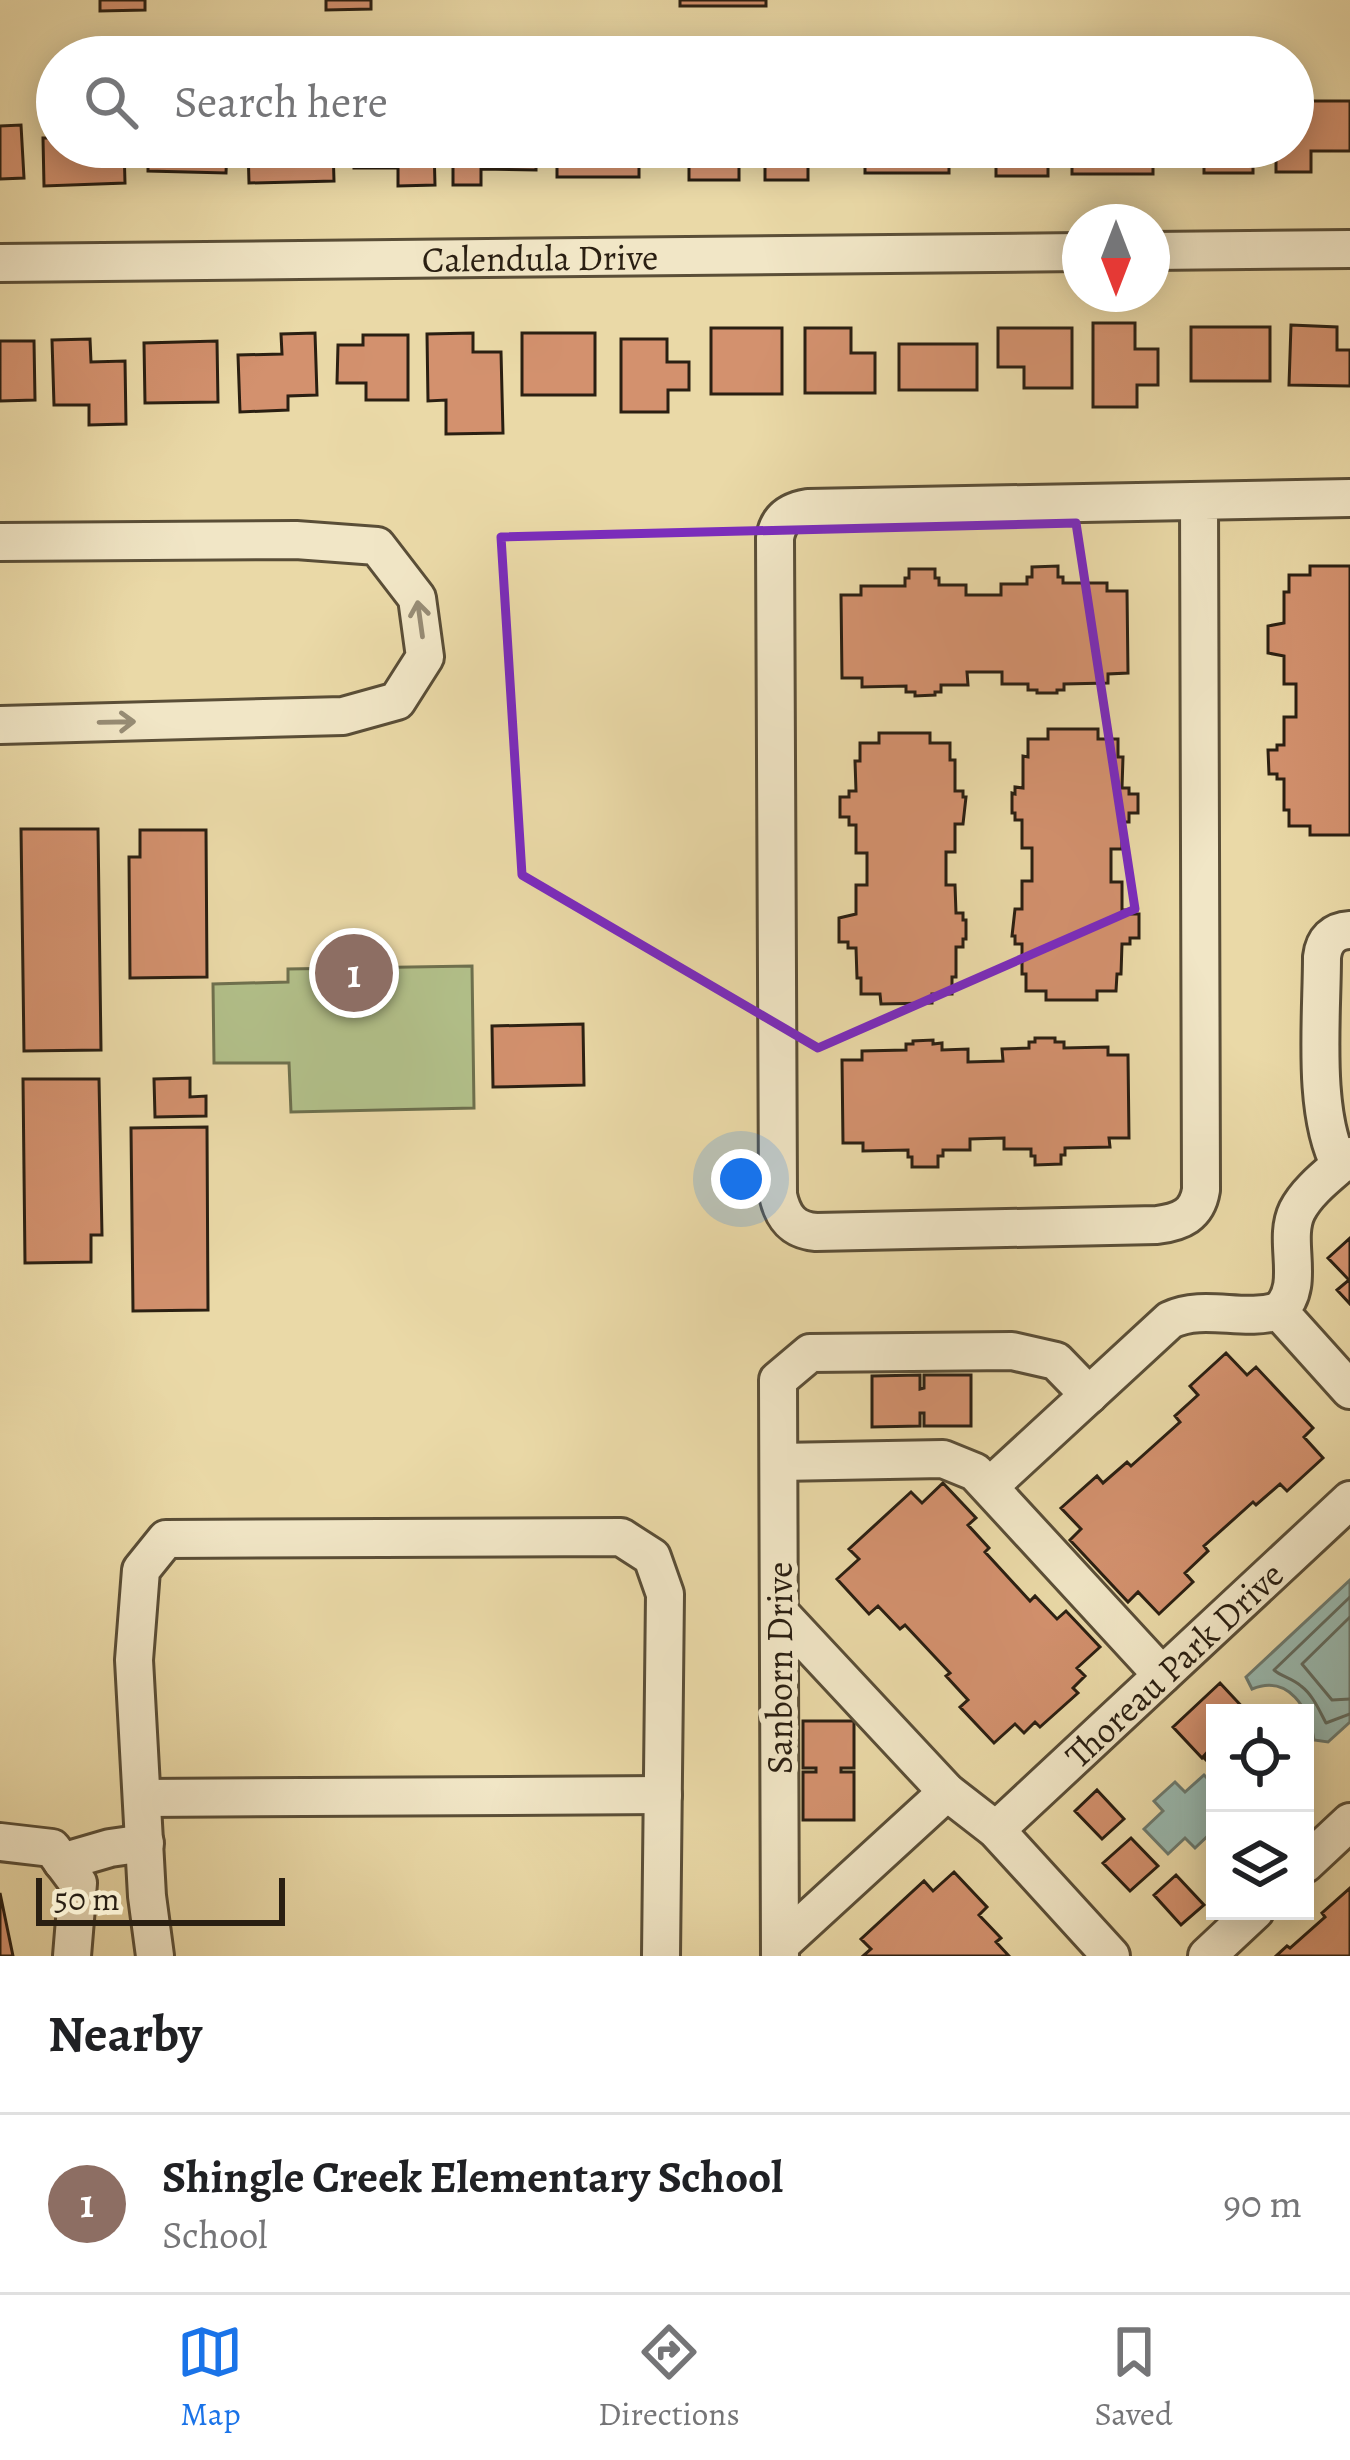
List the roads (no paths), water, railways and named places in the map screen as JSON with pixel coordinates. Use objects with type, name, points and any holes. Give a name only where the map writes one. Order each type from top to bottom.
[{"type":"street","points":[[1170,251],[1350,249]]},
{"type":"street","name":"Calendula Drive","points":[[0,263],[1062,252]]},
{"type":"street","points":[[1199,501],[1199,1201],[1184,1219],[1157,1226],[816,1232],[794,1226],[785,1217],[778,1195],[775,538],[780,520],[808,508],[1350,498]]},
{"type":"street","points":[[0,542],[296,539],[377,546],[417,598],[424,657],[397,701],[343,716],[0,725]]},
{"type":"street","points":[[990,1486],[1162,1326],[1180,1315],[1279,1311],[1292,1293],[1295,1216],[1306,1197],[1345,1160],[1328,1138],[1322,1107],[1322,956],[1331,936],[1350,930]]},
{"type":"street","points":[[1279,1311],[1350,1390]]},
{"type":"street","name":"Sanborn Drive","points":[[780,1950],[778,1380],[811,1353],[1012,1351],[1056,1361],[1089,1395]]},
{"type":"street","points":[[779,1462],[943,1459],[975,1472],[1162,1675]]},
{"type":"street","name":"Thoreau Park Drive","points":[[996,1830],[1350,1500]]},
{"type":"street","points":[[155,1956],[147,1896],[134,1660],[140,1570],[166,1539],[621,1537],[652,1557],[664,1594],[662,1956]]},
{"type":"street","points":[[779,1612],[947,1792],[996,1830],[1111,1956]]},
{"type":"street","points":[[780,1950],[947,1792]]},
{"type":"street","points":[[143,1798],[663,1795]]},
{"type":"street","points":[[1314,1856],[1350,1822]]},
{"type":"street","points":[[3,1842],[52,1847],[70,1873],[71,1956]]},
{"type":"street","points":[[70,1873],[110,1848],[145,1843]]},
{"type":"street","points":[[1207,1956],[1245,1920]]},
{"type":"water","points":[[1350,1580],[1350,1722],[1328,1742],[1314,1740],[1314,1704],[1300,1704],[1277,1686],[1252,1689],[1246,1677]]},
{"type":"water","points":[[1206,1777],[1206,1838],[1195,1848],[1185,1838],[1168,1854],[1144,1829],[1163,1811],[1154,1801],[1175,1782],[1185,1792]]},
{"type":"place","name":"Shingle Creek Elementary School","points":[[354,973]]}]
